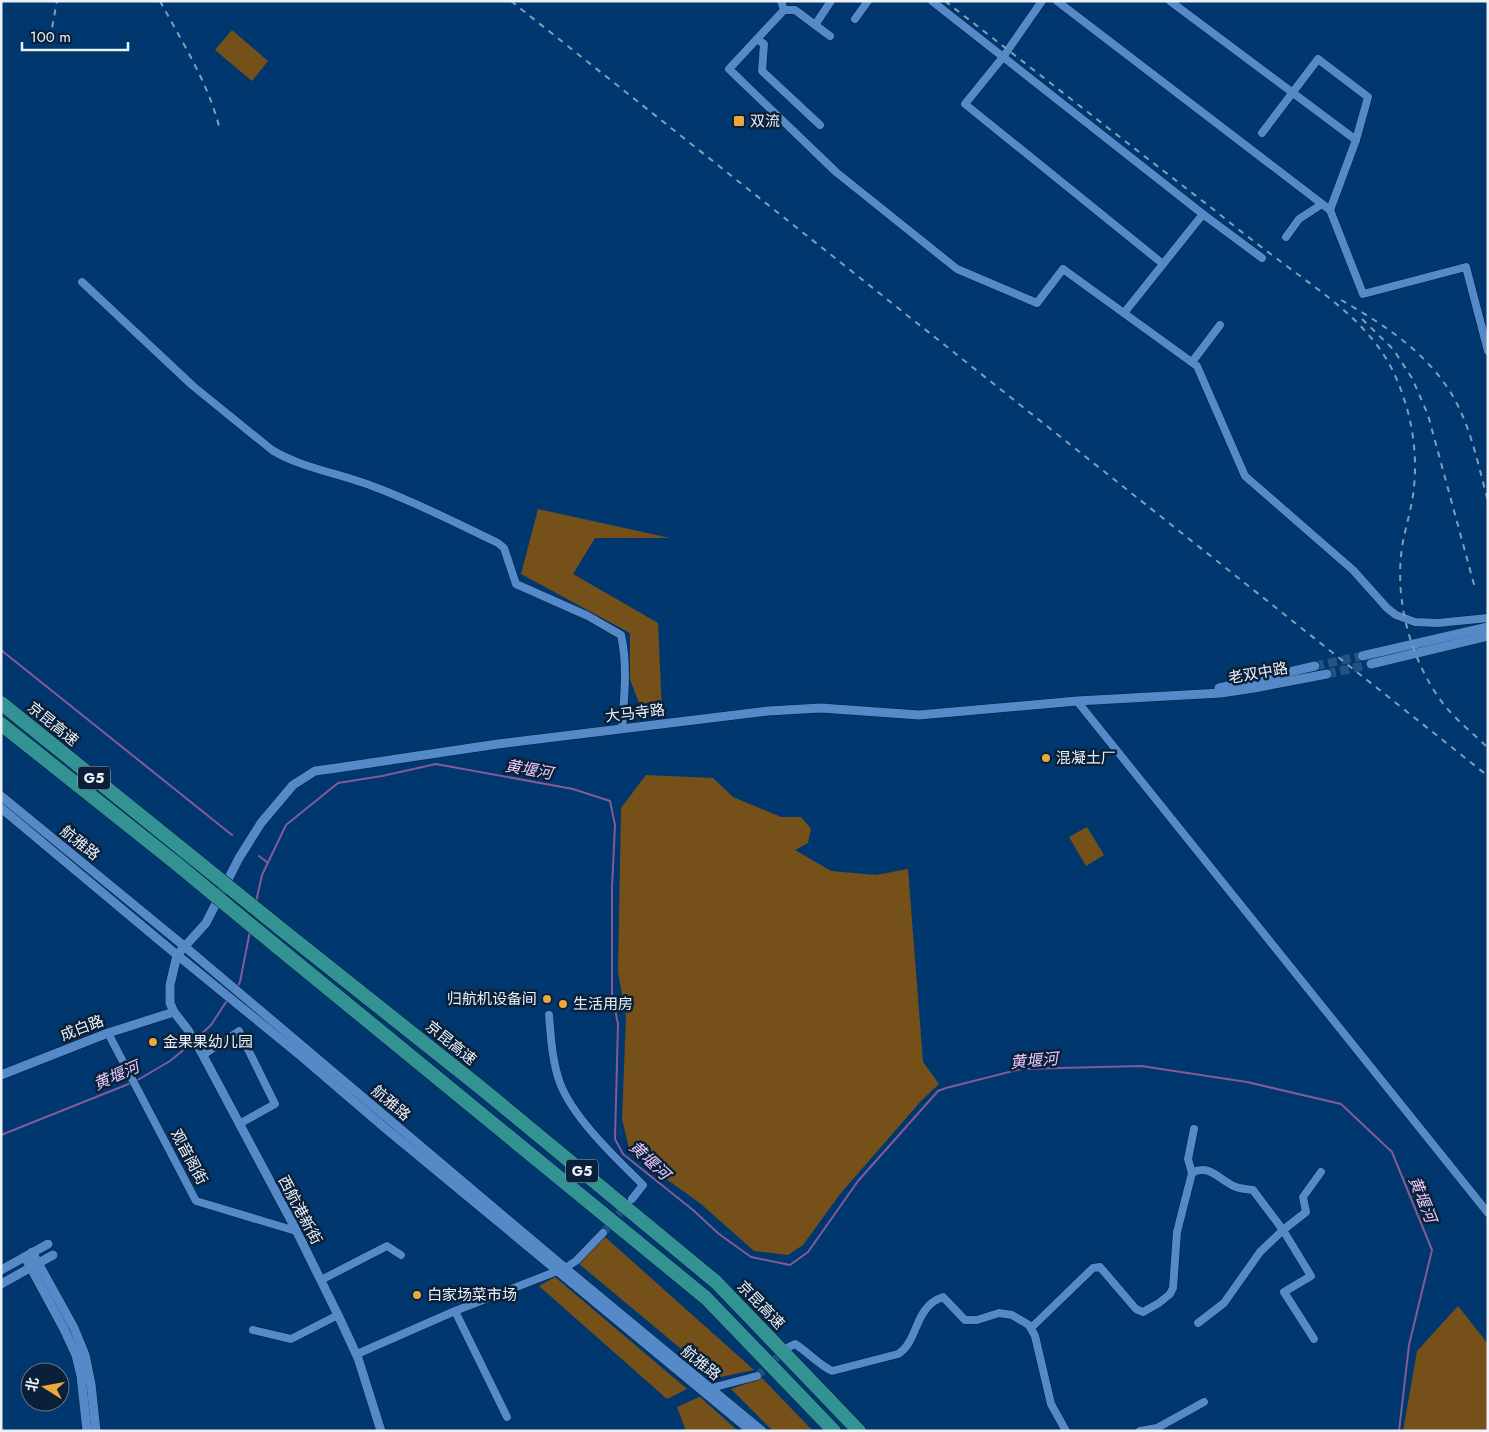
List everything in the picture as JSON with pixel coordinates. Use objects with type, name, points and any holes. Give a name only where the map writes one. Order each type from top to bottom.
[{"type":"highway","name":"京昆高速","points":[[1,703],[481,1088],[716,1282],[860,1431]]},
{"type":"highway","name":"G5","points":[[1,724],[177,864],[706,1298],[834,1431]]},
{"type":"street","points":[[781,1],[784,10]]},
{"type":"street","points":[[815,25],[831,1]]},
{"type":"street","points":[[855,20],[868,1]]},
{"type":"street","points":[[932,1],[1204,215],[1262,258]]},
{"type":"street","points":[[1042,1],[1003,57],[965,104],[1163,264]]},
{"type":"street","points":[[1057,1],[1330,210],[1363,294],[1466,267],[1488,351]]},
{"type":"street","points":[[1170,1],[1356,140]]},
{"type":"street","points":[[830,36],[795,10],[784,10],[729,69],[836,172],[956,269],[1037,303],[1063,269],[1197,366],[1245,476],[1353,570],[1387,608],[1396,615],[1415,622],[1438,623],[1488,618]]},
{"type":"street","points":[[757,39],[764,44],[762,71],[820,125]]},
{"type":"street","points":[[1262,133],[1291,92],[1318,59],[1368,97],[1356,140],[1330,210]]},
{"type":"street","points":[[1286,237],[1300,219],[1322,204]]},
{"type":"street","points":[[1124,313],[1198,219],[1204,215]]},
{"type":"street","points":[[82,282],[193,386],[272,450],[286,458],[408,499],[498,543],[504,548],[516,584],[588,616],[621,635],[626,667],[622,729]]},
{"type":"street","points":[[1192,362],[1220,325]]},
{"type":"street","points":[[1362,656],[1488,627]]},
{"type":"street","points":[[1371,664],[1488,636]]},
{"type":"street","name":"老双中路","points":[[1192,695],[1315,666]]},
{"type":"street","name":"老双中路","points":[[1077,701],[1192,695],[1254,688],[1327,674]]},
{"type":"street","points":[[1077,701],[1488,1213]]},
{"type":"street","name":"大马寺路","points":[[177,955],[206,923],[239,858],[261,823],[292,786],[315,771],[498,744],[768,711],[821,708],[919,715],[1077,701]]},
{"type":"street","name":"航雅路","points":[[1,796],[184,946],[751,1431]]},
{"type":"street","name":"航雅路","points":[[1,808],[561,1270],[763,1431]]},
{"type":"street","points":[[174,1012],[170,1003],[170,985],[177,955]]},
{"type":"street","name":"西航港新街","points":[[174,1012],[201,1051],[321,1280],[357,1354],[381,1431]]},
{"type":"street","name":"成白路","points":[[1,1075],[108,1033],[174,1012]]},
{"type":"street","points":[[549,1015],[552,1057],[560,1084],[574,1111],[643,1185],[632,1199]]},
{"type":"street","points":[[201,1051],[239,1031],[275,1104],[239,1124]]},
{"type":"street","name":"观音阁街","points":[[108,1033],[196,1201],[296,1231]]},
{"type":"street","points":[[1031,1328],[1093,1268],[1100,1267],[1136,1309],[1143,1312],[1170,1294],[1173,1288],[1177,1232],[1192,1173],[1188,1159],[1194,1129]]},
{"type":"street","points":[[1192,1173],[1199,1169],[1206,1169],[1237,1187],[1253,1190],[1283,1230],[1311,1276],[1284,1292],[1314,1339]]},
{"type":"street","points":[[1198,1323],[1224,1303],[1260,1252],[1283,1230],[1306,1212],[1303,1197],[1322,1172]]},
{"type":"street","points":[[357,1354],[455,1311],[561,1270],[576,1261],[603,1233]]},
{"type":"street","points":[[1,1270],[48,1244]]},
{"type":"street","points":[[321,1280],[387,1246],[401,1255]]},
{"type":"street","points":[[28,1255],[74,1328],[85,1355],[91,1384],[96,1431]]},
{"type":"street","points":[[1,1284],[53,1256]]},
{"type":"street","points":[[35,1265],[76,1355],[81,1376],[87,1431]]},
{"type":"street","points":[[786,1348],[795,1344],[825,1368],[832,1371],[898,1354],[906,1349],[918,1321],[931,1303],[943,1297],[966,1320],[977,1320],[999,1314],[1012,1315],[1031,1328],[1035,1336],[1051,1404],[1066,1431]]},
{"type":"street","points":[[455,1311],[507,1417]]},
{"type":"street","points":[[253,1330],[291,1339],[338,1315]]},
{"type":"street","points":[[711,1388],[757,1376]]},
{"type":"street","points":[[1140,1431],[1157,1428],[1204,1402]]},
{"type":"shaded area","points":[[232,30],[268,61],[252,81],[215,50]]},
{"type":"shaded area","points":[[538,509],[670,538],[595,538],[573,574],[658,623],[662,712],[643,714],[630,679],[630,633],[521,574]]},
{"type":"shaded area","points":[[646,775],[713,778],[733,797],[781,817],[801,817],[811,829],[808,843],[795,850],[831,871],[876,875],[908,869],[923,1062],[939,1084],[921,1101],[840,1194],[803,1245],[788,1255],[754,1251],[701,1204],[630,1153],[622,1119],[626,1017],[618,972],[621,808]]},
{"type":"shaded area","points":[[1087,827],[1104,855],[1086,866],[1069,837]]},
{"type":"shaded area","points":[[604,1236],[754,1370],[716,1378],[578,1263]]},
{"type":"shaded area","points":[[555,1277],[687,1389],[667,1399],[539,1286]]},
{"type":"shaded area","points":[[1458,1306],[1488,1344],[1488,1431],[1403,1431],[1417,1351]]},
{"type":"shaded area","points":[[762,1378],[813,1431],[773,1431],[731,1389]]},
{"type":"shaded area","points":[[699,1397],[738,1431],[686,1431],[677,1407]]},
{"type":"waterway","points":[[1,650],[232,835]]},
{"type":"waterway","name":"黄堰河","points":[[256,902],[262,875],[286,825],[338,783],[382,776],[436,764],[573,789],[610,801],[615,825],[612,888],[612,994],[618,1024],[615,1139],[623,1154],[693,1210],[719,1234],[751,1257],[790,1265],[808,1252],[858,1181],[938,1091],[946,1088],[1021,1069],[1141,1066],[1247,1082],[1341,1104],[1392,1152],[1432,1250],[1409,1345],[1399,1431]]},
{"type":"waterway","points":[[259,856],[268,863]]},
{"type":"waterway","name":"黄堰河","points":[[237,987],[240,982],[250,931]]},
{"type":"waterway","name":"黄堰河","points":[[197,1038],[211,1025],[228,999]]},
{"type":"waterway","name":"黄堰河","points":[[136,1081],[170,1061],[192,1043]]},
{"type":"waterway","name":"黄堰河","points":[[1,1135],[131,1083]]},
{"type":"tunnel","points":[[1315,666],[1362,656]]},
{"type":"tunnel","points":[[1327,674],[1371,664]]},
{"type":"tunnel","points":[[603,1233],[627,1204]]},
{"type":"tunnel","points":[[757,1376],[785,1350]]},
{"type":"railway","points":[[50,39],[57,1]]},
{"type":"railway","points":[[160,1],[202,80],[220,130]]},
{"type":"railway","points":[[511,1],[1488,776]]},
{"type":"railway","points":[[945,1],[1330,299],[1372,338],[1393,371],[1399,385],[1408,413],[1414,442],[1414,487],[1402,547],[1400,576],[1404,616],[1409,635],[1424,673],[1445,706],[1488,748]]},
{"type":"railway","points":[[1341,300],[1402,340],[1416,351],[1441,378],[1464,419],[1488,501]]},
{"type":"railway","points":[[1362,319],[1393,349],[1412,378],[1428,415],[1475,588]]},
{"type":"place","name":"双流","points":[[739,121]]},
{"type":"place","name":"混凝土厂","points":[[1046,758]]},
{"type":"place","name":"归航机设备间","points":[[547,999]]},
{"type":"place","name":"生活用房","points":[[563,1004]]},
{"type":"place","name":"金果果幼儿园","points":[[153,1042]]},
{"type":"place","name":"白家场菜市场","points":[[417,1295]]}]
